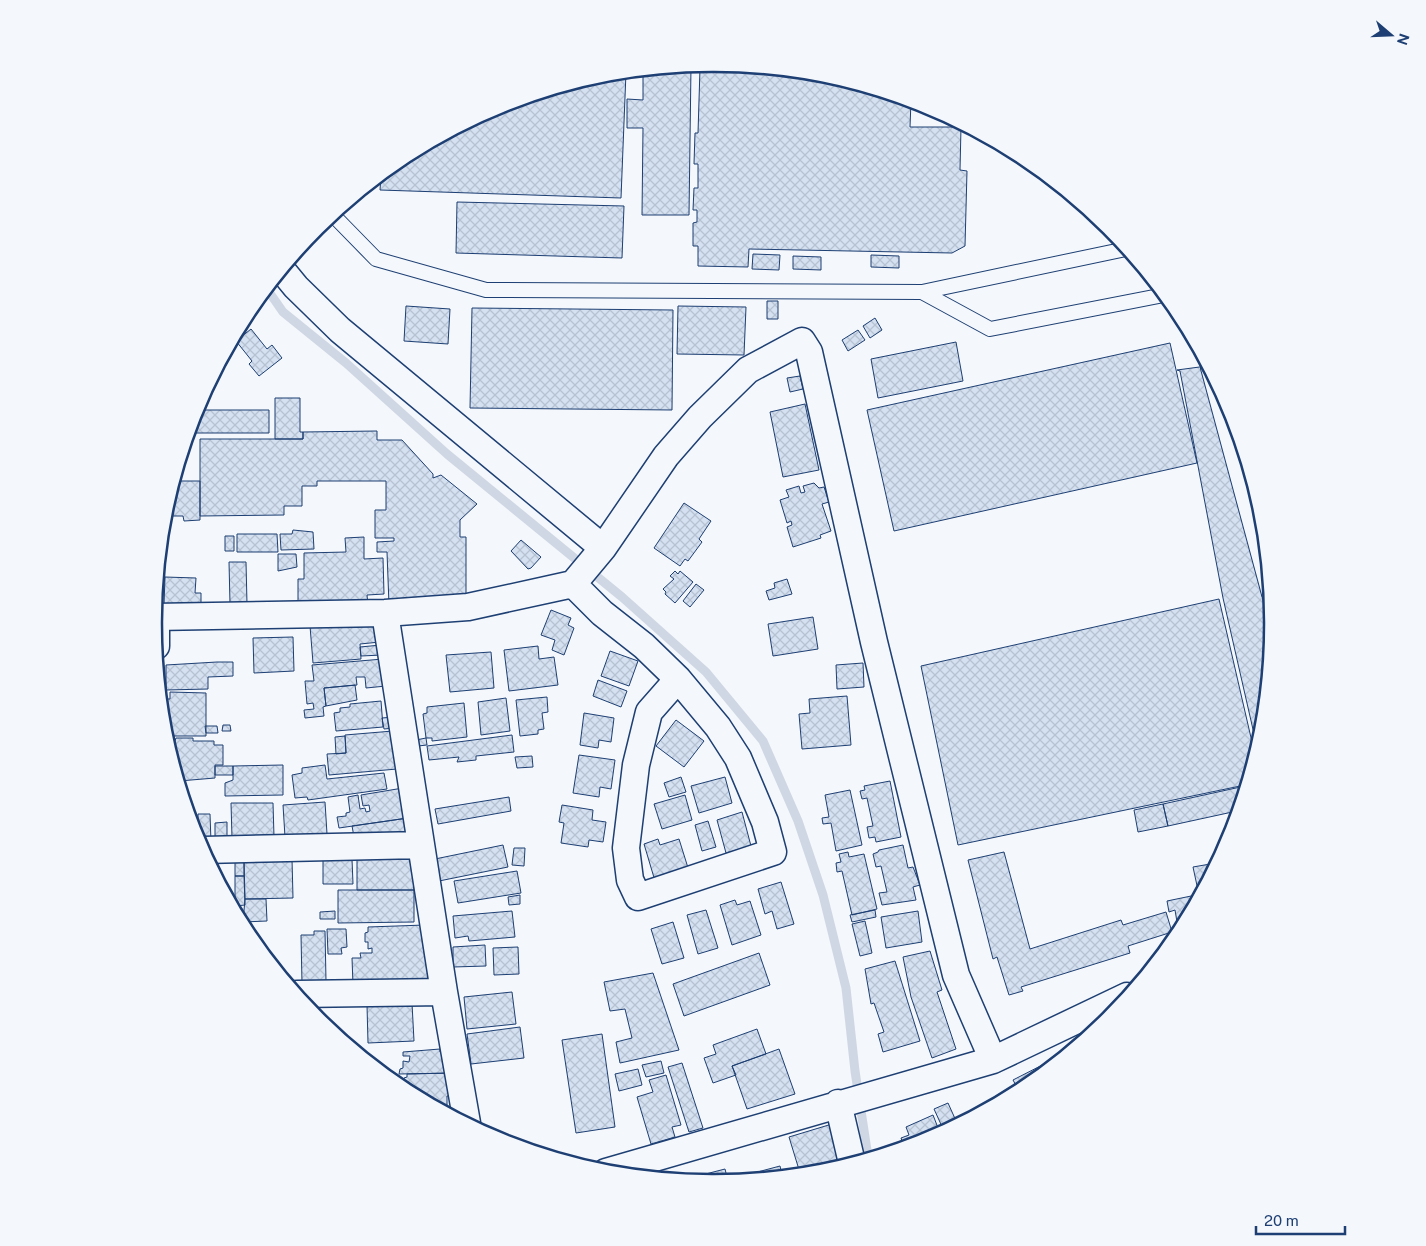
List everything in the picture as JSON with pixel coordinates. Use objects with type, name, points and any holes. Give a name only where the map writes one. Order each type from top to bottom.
[{"type":"street","points":[[286,275],[340,330],[603,548]]},
{"type":"street","points":[[162,617],[386,614],[468,607],[573,584],[603,548],[666,456],[700,418],[748,370],[802,341],[809,352],[872,632],[956,975],[993,1060]]},
{"type":"street","points":[[573,584],[602,613],[644,646],[678,679],[718,727],[738,758],[765,822],[773,852],[638,897],[630,880],[626,848],[636,765],[650,712],[678,679]]},
{"type":"street","points":[[386,614],[444,992],[466,1115]]},
{"type":"street","points":[[211,850],[421,845]]},
{"type":"street","points":[[307,994],[444,992]]},
{"type":"street","points":[[625,1166],[993,1060],[1109,1004]]},
{"type":"street","points":[[843,1102],[851,1156]]},
{"type":"lane","points":[[338,220],[376,259],[486,290],[922,292],[1118,251]]},
{"type":"lane","points":[[922,292],[990,329],[1156,297]]},
{"type":"lane","points":[[1217,401],[1260,560]]},
{"type":"building","points":[[691,73],[689,215],[642,215],[643,128],[627,128],[627,99],[643,100],[643,77]]},
{"type":"building","points":[[700,73],[785,77],[820,83],[855,91],[911,109],[910,127],[952,127],[961,132],[960,170],[967,171],[965,246],[952,253],[749,249],[748,267],[698,266],[698,246],[693,246],[693,223],[697,222],[697,210],[693,210],[694,188],[698,188],[698,164],[694,164],[695,133],[698,133]]},
{"type":"building","points":[[626,80],[621,198],[380,190],[380,184],[407,165],[438,146],[502,114],[571,91]]},
{"type":"building","points":[[457,202],[624,206],[622,258],[456,253]]},
{"type":"building","points":[[753,254],[780,255],[779,270],[752,269]]},
{"type":"building","points":[[871,255],[899,256],[899,268],[871,267]]},
{"type":"building","points":[[793,256],[821,257],[821,270],[793,269]]},
{"type":"building","points":[[767,301],[778,301],[778,319],[767,319]]},
{"type":"building","points":[[406,306],[450,309],[448,344],[404,341]]},
{"type":"building","points":[[678,306],[746,307],[744,355],[677,354]]},
{"type":"building","points":[[472,308],[673,310],[672,410],[470,408]]},
{"type":"building","points":[[875,318],[882,330],[870,338],[863,326]]},
{"type":"building","points":[[251,329],[267,349],[272,345],[282,358],[259,376],[249,364],[252,361],[238,344],[244,334]]},
{"type":"building","points":[[858,330],[865,340],[848,351],[842,340]]},
{"type":"building","points":[[956,342],[963,381],[878,398],[871,359]]},
{"type":"building","points":[[1170,343],[1197,463],[894,531],[867,410]]},
{"type":"building","points":[[1200,367],[1222,411],[1263,599],[1264,623],[1262,659],[1259,695],[1253,730],[1223,598],[1180,371],[1177,370]]},
{"type":"building","points":[[800,376],[803,389],[790,392],[787,378]]},
{"type":"building","points":[[275,398],[300,398],[300,432],[303,432],[303,439],[275,439]]},
{"type":"building","points":[[805,404],[819,470],[783,477],[770,412]]},
{"type":"building","points":[[205,410],[269,410],[269,433],[197,433]]},
{"type":"building","points":[[1223,416],[1236,451],[1231,452]]},
{"type":"building","points":[[377,431],[377,440],[402,440],[433,474],[433,478],[441,475],[477,504],[460,520],[460,537],[466,537],[466,600],[389,605],[387,552],[377,552],[377,542],[394,541],[394,538],[375,538],[375,510],[386,510],[386,481],[317,481],[317,486],[302,486],[302,506],[284,506],[284,515],[200,516],[200,439],[303,439],[303,432]]},
{"type":"building","points":[[181,481],[200,481],[200,520],[184,521],[183,516],[173,516]]},
{"type":"building","points":[[814,483],[819,488],[824,487],[829,502],[822,504],[831,531],[820,535],[821,538],[793,547],[787,527],[792,525],[791,521],[787,523],[780,500],[789,497],[786,490],[799,486],[801,493],[805,492],[803,486]]},
{"type":"building","points":[[684,503],[711,521],[699,539],[702,542],[688,561],[685,559],[680,566],[654,548]]},
{"type":"building","points":[[293,530],[313,532],[314,549],[281,550],[280,534],[292,534]]},
{"type":"building","points":[[237,534],[277,534],[278,552],[237,552]]},
{"type":"building","points":[[225,536],[234,536],[234,551],[225,551]]},
{"type":"building","points":[[364,537],[364,559],[383,558],[384,594],[367,595],[368,605],[298,604],[298,579],[304,579],[304,553],[346,552],[345,538]]},
{"type":"building","points":[[521,540],[541,557],[528,569],[511,551]]},
{"type":"building","points":[[278,554],[296,554],[297,567],[278,571]]},
{"type":"building","points":[[229,562],[246,562],[247,604],[230,604]]},
{"type":"building","points":[[675,571],[678,574],[680,571],[693,582],[675,603],[665,594],[666,592],[663,589],[674,579],[670,576]]},
{"type":"building","points":[[165,577],[196,578],[195,593],[201,593],[201,606],[164,605]]},
{"type":"building","points":[[787,579],[792,594],[769,600],[766,591],[775,588],[774,583]]},
{"type":"building","points":[[696,584],[704,590],[690,607],[683,601]]},
{"type":"building","points":[[1219,599],[1251,738],[1238,786],[958,845],[921,666]]},
{"type":"building","points":[[551,610],[571,618],[568,625],[574,628],[564,655],[552,650],[555,640],[541,635]]},
{"type":"building","points":[[813,617],[818,649],[773,656],[768,624]]},
{"type":"building","points":[[347,625],[347,627],[379,625],[380,642],[360,644],[361,659],[313,663],[310,626]]},
{"type":"building","points":[[293,637],[294,671],[254,673],[253,638]]},
{"type":"building","points":[[381,645],[382,655],[361,656],[360,647]]},
{"type":"building","points":[[538,646],[539,659],[554,657],[558,685],[509,691],[504,650]]},
{"type":"building","points":[[610,651],[638,661],[629,686],[601,676]]},
{"type":"building","points":[[491,652],[494,688],[450,692],[446,655]]},
{"type":"building","points":[[383,659],[386,686],[366,688],[365,677],[356,677],[357,685],[324,688],[326,706],[323,707],[324,716],[305,718],[304,710],[314,709],[313,703],[307,704],[305,681],[314,681],[312,665]]},
{"type":"building","points":[[233,662],[233,676],[208,677],[208,689],[167,690],[166,665]]},
{"type":"building","points":[[863,663],[864,687],[837,689],[836,665]]},
{"type":"building","points":[[598,680],[627,691],[621,707],[593,696]]},
{"type":"building","points":[[355,685],[357,700],[326,706],[324,688]]},
{"type":"building","points":[[170,692],[206,693],[206,736],[174,736],[168,699],[170,699]]},
{"type":"building","points":[[847,696],[851,745],[802,749],[799,714],[810,713],[809,699]]},
{"type":"building","points":[[547,697],[548,712],[542,713],[544,729],[538,730],[538,734],[520,736],[516,700]]},
{"type":"building","points":[[506,698],[510,731],[481,735],[478,702]]},
{"type":"building","points":[[381,701],[383,727],[336,731],[334,713],[340,712],[340,708],[350,707],[350,704]]},
{"type":"building","points":[[464,703],[467,737],[432,741],[432,738],[426,738],[423,714],[427,713],[427,707]]},
{"type":"building","points":[[584,713],[614,718],[611,742],[599,740],[598,748],[580,745]]},
{"type":"building","points":[[394,717],[394,728],[384,729],[382,718]]},
{"type":"building","points":[[676,720],[704,741],[684,767],[656,746]]},
{"type":"building","points":[[223,725],[230,725],[231,731],[222,731]]},
{"type":"building","points":[[205,726],[217,726],[218,733],[206,733]]},
{"type":"building","points":[[393,731],[397,769],[329,775],[327,754],[346,753],[345,735]]},
{"type":"building","points":[[512,735],[514,752],[476,756],[476,760],[457,762],[459,757],[429,760],[427,746]]},
{"type":"building","points":[[345,736],[346,753],[336,754],[335,737]]},
{"type":"building","points":[[176,738],[193,738],[193,741],[214,741],[214,745],[223,745],[223,765],[215,765],[215,778],[186,780]]},
{"type":"building","points":[[426,738],[427,745],[418,746],[416,740]]},
{"type":"building","points":[[579,755],[615,760],[611,789],[600,787],[599,797],[573,793]]},
{"type":"building","points":[[532,756],[533,767],[517,768],[515,757]]},
{"type":"building","points":[[283,765],[283,795],[225,796],[225,783],[233,780],[233,766]]},
{"type":"building","points":[[325,765],[327,779],[384,773],[387,789],[308,800],[307,797],[295,798],[292,775],[302,773],[302,768]]},
{"type":"building","points":[[215,766],[233,766],[233,775],[215,775]]},
{"type":"building","points":[[681,777],[686,792],[669,797],[664,783]]},
{"type":"building","points":[[725,777],[732,803],[699,813],[691,786]]},
{"type":"building","points":[[890,781],[901,837],[876,842],[875,837],[869,838],[867,827],[873,826],[867,798],[862,799],[860,791],[865,790],[864,786]]},
{"type":"building","points":[[403,788],[408,818],[339,828],[337,817],[346,816],[346,813],[350,812],[348,797],[358,795],[360,809],[365,808],[366,812],[370,811],[369,805],[363,806],[361,795]]},
{"type":"building","points":[[1238,788],[1230,813],[1168,826],[1163,804]]},
{"type":"building","points":[[850,790],[862,845],[836,851],[831,823],[823,824],[822,818],[829,817],[825,795]]},
{"type":"building","points":[[685,795],[692,820],[662,829],[654,804]]},
{"type":"building","points":[[509,797],[511,811],[438,824],[435,809]]},
{"type":"building","points":[[325,802],[327,834],[285,837],[283,805]]},
{"type":"building","points":[[231,803],[273,803],[274,837],[232,838]]},
{"type":"building","points":[[1163,804],[1168,826],[1138,832],[1134,810]]},
{"type":"building","points":[[562,805],[593,810],[592,820],[606,822],[603,842],[589,840],[588,847],[561,843],[564,823],[559,822]]},
{"type":"building","points":[[742,812],[751,846],[726,853],[717,820]]},
{"type":"building","points":[[198,814],[210,814],[211,842],[208,842]]},
{"type":"building","points":[[408,818],[411,838],[355,842],[352,826]]},
{"type":"building","points":[[708,821],[716,847],[702,851],[695,825]]},
{"type":"building","points":[[227,822],[227,843],[215,843],[215,823]]},
{"type":"building","points":[[658,839],[660,845],[679,839],[689,871],[655,881],[644,844]]},
{"type":"building","points":[[503,845],[508,867],[439,881],[435,859]]},
{"type":"building","points":[[903,845],[908,868],[913,867],[920,885],[913,887],[916,900],[882,905],[879,893],[887,892],[881,866],[876,867],[873,854],[879,850]]},
{"type":"building","points":[[514,848],[525,848],[524,866],[512,865]]},
{"type":"building","points":[[848,852],[849,857],[864,854],[877,909],[852,915],[842,871],[837,872],[836,863],[841,862],[839,854]]},
{"type":"building","points":[[1004,852],[1030,949],[1121,920],[1123,925],[1166,912],[1171,929],[1168,933],[1128,946],[1130,953],[1021,987],[1023,991],[1009,995],[997,957],[993,959],[968,860]]},
{"type":"building","points":[[357,858],[413,858],[414,890],[357,890]]},
{"type":"building","points":[[292,859],[293,898],[245,899],[244,860]]},
{"type":"building","points":[[323,859],[352,859],[353,884],[323,884]]},
{"type":"building","points":[[235,862],[244,862],[244,876],[235,876]]},
{"type":"building","points":[[1208,864],[1197,885],[1193,867]]},
{"type":"building","points":[[517,871],[521,893],[458,903],[454,881]]},
{"type":"building","points":[[235,876],[244,876],[245,905],[241,905],[235,896]]},
{"type":"building","points":[[781,882],[794,924],[777,929],[772,911],[765,914],[758,889]]},
{"type":"building","points":[[338,890],[414,890],[414,922],[338,923]]},
{"type":"building","points":[[520,895],[520,904],[509,905],[508,897]]},
{"type":"building","points":[[1191,896],[1177,920],[1175,910],[1169,912],[1167,901]]},
{"type":"building","points":[[245,899],[266,899],[267,921],[251,922],[244,911]]},
{"type":"building","points":[[735,900],[737,905],[750,901],[761,935],[732,945],[720,905]]},
{"type":"building","points":[[706,910],[718,948],[698,954],[687,915]]},
{"type":"building","points":[[875,910],[876,917],[852,922],[850,915]]},
{"type":"building","points":[[335,911],[335,919],[320,919],[320,912]]},
{"type":"building","points":[[512,911],[515,937],[469,941],[468,936],[455,938],[453,916]]},
{"type":"building","points":[[918,911],[922,942],[886,948],[881,917]]},
{"type":"building","points":[[865,921],[872,953],[860,956],[852,924]]},
{"type":"building","points":[[673,922],[684,958],[662,964],[651,929]]},
{"type":"building","points":[[425,925],[429,983],[353,985],[352,958],[361,958],[360,953],[372,953],[372,948],[368,949],[368,942],[365,942],[365,933],[368,932],[368,927]]},
{"type":"building","points":[[327,929],[346,929],[347,947],[341,948],[342,954],[328,954]]},
{"type":"building","points":[[314,931],[325,931],[326,981],[302,984],[301,935],[314,935]]},
{"type":"building","points":[[485,945],[486,966],[453,967],[453,947]]},
{"type":"building","points":[[518,947],[519,974],[494,975],[493,948]]},
{"type":"building","points":[[930,951],[942,990],[937,992],[956,1049],[932,1058],[911,997],[903,957]]},
{"type":"building","points":[[759,953],[770,985],[684,1016],[673,984]]},
{"type":"building","points":[[895,961],[920,1041],[883,1052],[878,1034],[884,1032],[874,1003],[871,1004],[865,969]]},
{"type":"building","points":[[653,973],[679,1050],[620,1063],[616,1042],[632,1038],[625,1009],[610,1011],[604,982]]},
{"type":"building","points":[[512,992],[516,1024],[467,1029],[464,997]]},
{"type":"building","points":[[412,1003],[414,1041],[368,1043],[367,1005]]},
{"type":"building","points":[[520,1027],[524,1058],[471,1064],[467,1034]]},
{"type":"building","points":[[757,1029],[766,1054],[732,1066],[736,1075],[713,1083],[704,1058],[716,1054],[713,1045]]},
{"type":"building","points":[[602,1034],[615,1127],[576,1133],[562,1040]]},
{"type":"building","points":[[440,1049],[440,1052],[451,1052],[452,1073],[399,1074],[400,1069],[403,1068],[403,1061],[409,1062],[410,1056],[403,1056],[403,1052]]},
{"type":"building","points":[[779,1049],[795,1094],[747,1109],[732,1066]]},
{"type":"building","points":[[661,1061],[664,1073],[646,1077],[642,1065]]},
{"type":"building","points":[[682,1063],[703,1128],[689,1132],[668,1067]]},
{"type":"building","points":[[1038,1067],[1015,1084],[1013,1080]]},
{"type":"building","points":[[638,1069],[642,1085],[619,1091],[615,1074]]},
{"type":"building","points":[[453,1073],[453,1096],[447,1096],[447,1105],[404,1079],[407,1077],[407,1074]]},
{"type":"building","points":[[666,1075],[681,1125],[672,1127],[675,1137],[651,1144],[637,1097],[653,1092],[649,1080]]},
{"type":"building","points":[[948,1103],[955,1118],[941,1124],[934,1109]]},
{"type":"building","points":[[933,1115],[937,1126],[902,1140],[901,1138],[909,1135],[906,1127]]},
{"type":"building","points":[[832,1124],[842,1158],[798,1167],[789,1137]]},
{"type":"building","points":[[780,1166],[781,1169],[761,1171]]},
{"type":"building","points":[[725,1169],[726,1173],[713,1174],[707,1174]]},
{"type":"waterway","points":[[271,295],[283,312],[346,363],[447,454],[622,597],[706,672],[763,741],[798,821],[823,895],[846,988],[855,1071],[867,1151]]}]
